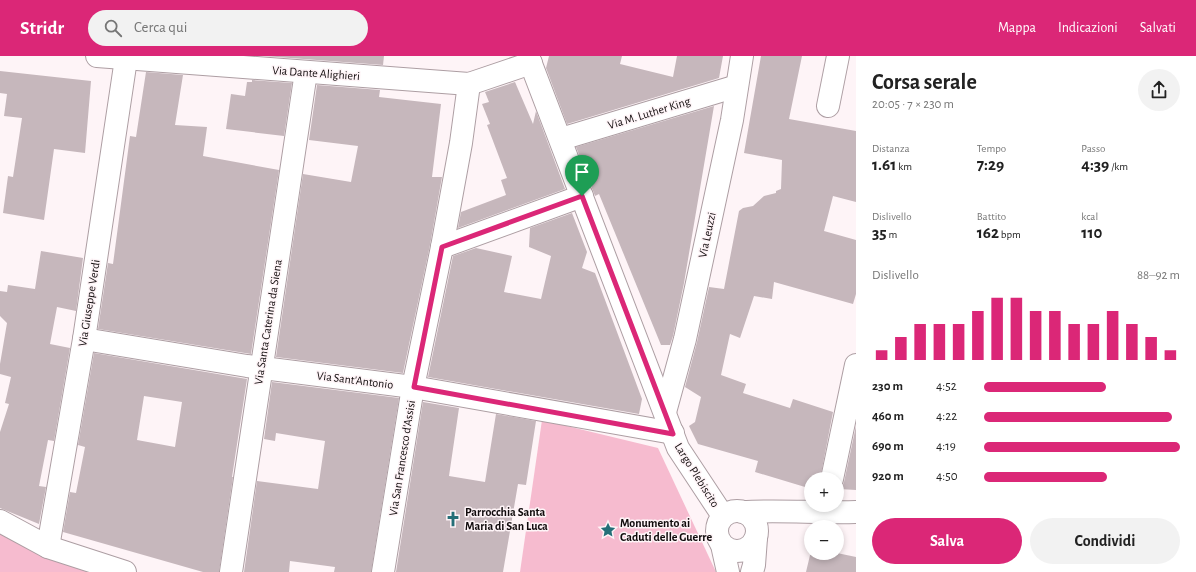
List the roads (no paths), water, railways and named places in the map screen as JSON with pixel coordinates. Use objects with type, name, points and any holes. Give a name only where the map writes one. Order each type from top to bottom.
[{"type":"street","name":"Via Dante Alighieri","points":[[97,56],[469,84],[530,59]]},
{"type":"street","name":"Via Leuzzi","points":[[665,412],[685,339],[732,120],[742,56]]},
{"type":"street","points":[[828,106],[838,56]]},
{"type":"street","points":[[852,56],[856,57]]},
{"type":"street","name":"Via Giuseppe Verdi","points":[[48,547],[84,339],[126,59]]},
{"type":"street","name":"Largo Plebiscito","points":[[530,59],[678,448],[732,514]]},
{"type":"street","name":"Via Santa Caterina da Siena","points":[[231,572],[306,72]]},
{"type":"street","name":"Via San Francesco d'Assisi","points":[[383,572],[414,387],[461,142],[469,84]]},
{"type":"street","name":"Via M. Luther King","points":[[561,139],[737,86]]},
{"type":"street","points":[[442,247],[582,196]]},
{"type":"street","name":"Via Sant'Antonio","points":[[84,339],[261,368],[414,387],[673,434]]},
{"type":"street","points":[[833,472],[856,365]]},
{"type":"street","points":[[728,572],[717,527],[732,514],[765,510],[804,509]]},
{"type":"street","points":[[844,511],[856,512]]},
{"type":"street","points":[[732,514],[748,514],[757,528],[754,566],[752,572]]},
{"type":"street","points":[[0,522],[48,547],[125,572]]},
{"type":"street","points":[[722,545],[728,549],[741,551],[747,548],[756,538]]},
{"type":"place","name":"Parrocchia Santa Maria di San Luca","points":[[453,519]]},
{"type":"place","name":"Monumento ai Caduti delle Guerre","points":[[608,530]]}]
